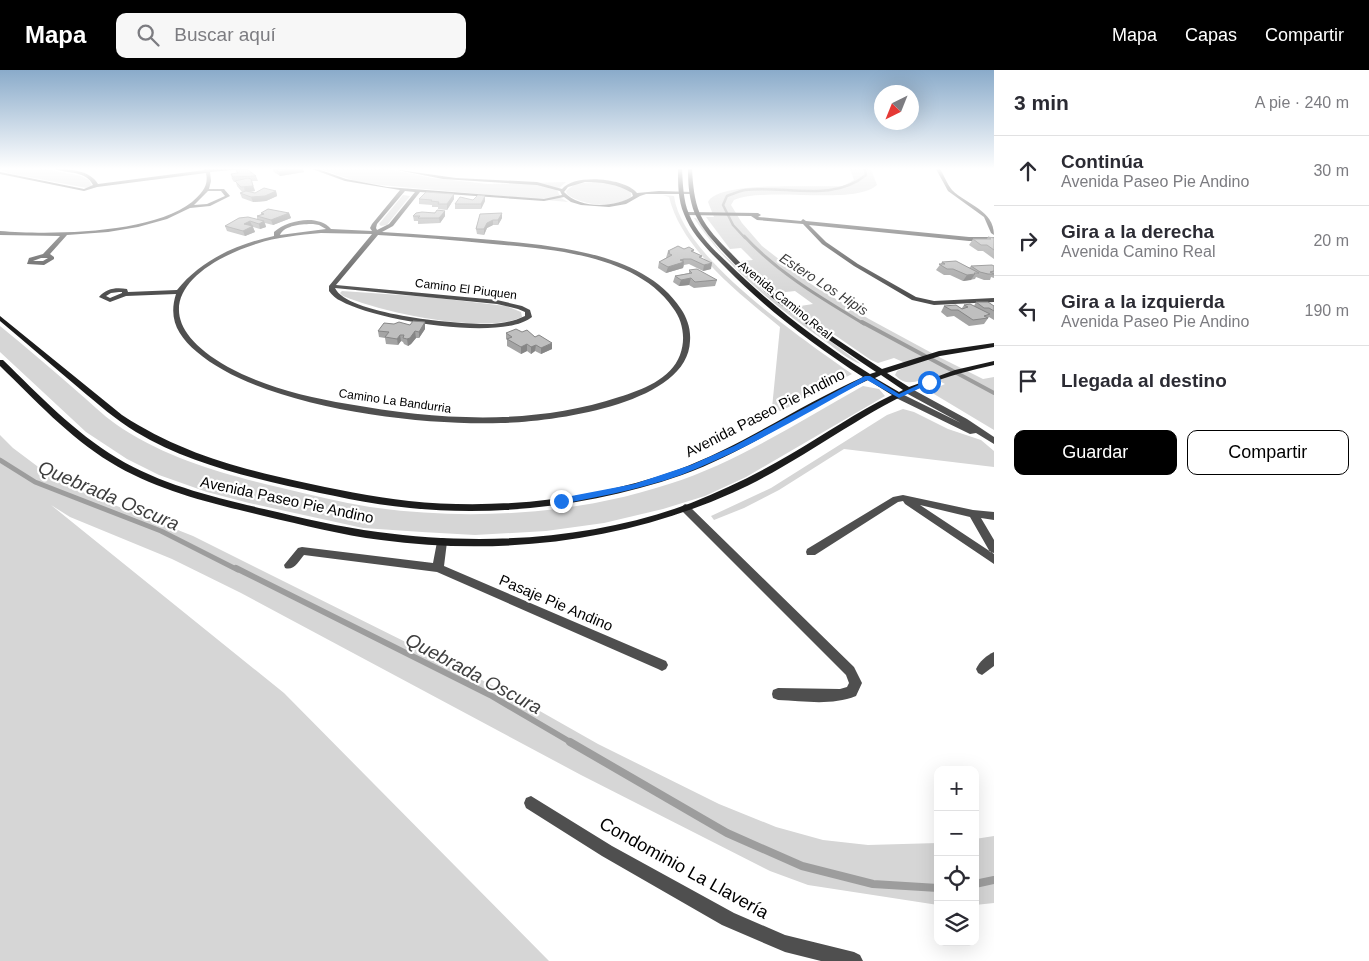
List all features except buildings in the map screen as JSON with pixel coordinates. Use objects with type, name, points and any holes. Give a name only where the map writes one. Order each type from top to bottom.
[{"type":"main road","name":"Avenida Camino Real","points":[[686,211],[711,250],[745,283],[783,316],[868,377],[899,396]]},
{"type":"main road","name":"Avenida Camino Real","points":[[697,211],[724,249],[765,290],[811,326],[909,391]]},
{"type":"main road","name":"Avenida Paseo Pie Andino","points":[[0,318],[119,417],[140,432],[171,448],[240,472],[366,499],[427,506],[498,506],[561,501],[653,482],[716,458],[879,372],[905,362],[942,352],[994,345]]},
{"type":"main road","name":"Avenida Paseo Pie Andino","points":[[0,362],[96,449],[150,480],[208,500],[326,528],[394,538],[442,542],[520,541],[567,536],[613,528],[685,508],[730,491],[755,479],[861,416],[909,391],[938,378],[994,364]]},
{"type":"street","points":[[0,233],[28,235],[65,234],[141,224],[164,218],[180,211]]},
{"type":"street","points":[[376,233],[373,228],[386,211]]},
{"type":"street","points":[[332,286],[376,233],[391,225],[402,211]]},
{"type":"street","points":[[978,211],[986,216],[994,233]]},
{"type":"street","points":[[687,214],[752,215],[757,218],[795,220],[969,239],[994,240]]},
{"type":"street","points":[[803,221],[824,243],[856,265],[914,299],[934,303],[994,300]]},
{"type":"street","name":"Camino La Bandurria","points":[[277,237],[280,230],[302,222],[323,225],[330,231]]},
{"type":"street","name":"Camino La Bandurria","points":[[330,231],[376,233],[552,248],[586,255],[620,266],[654,284],[668,296],[678,310],[687,332],[687,345],[683,360],[668,377],[650,388],[621,400],[572,413],[494,422],[455,422],[409,417],[295,396],[233,373],[200,352],[180,331],[173,313],[174,302],[179,292],[196,274],[216,259],[238,248],[277,237],[330,231]]},
{"type":"street","points":[[44,256],[65,234]]},
{"type":"street","name":"Camino El Piuquen","points":[[332,286],[497,302],[520,307],[528,311],[529,317],[519,323],[488,326],[420,320],[384,314],[352,304],[332,294],[332,286]]},
{"type":"street","points":[[126,294],[179,292]]},
{"type":"street","points":[[909,391],[964,421],[991,439]]},
{"type":"street","points":[[899,396],[956,425],[991,439]]},
{"type":"street","points":[[902,498],[994,560]]},
{"type":"street","points":[[811,552],[891,500],[902,498],[973,514],[994,516]]},
{"type":"street","points":[[685,508],[850,671],[856,683],[851,692],[840,696],[778,694]]},
{"type":"street","points":[[973,514],[994,549]]},
{"type":"street","points":[[438,568],[442,542]]},
{"type":"street","name":"Pasaje Pie Andino","points":[[289,565],[302,551],[438,568],[662,665]]},
{"type":"street","points":[[982,669],[994,658]]},
{"type":"street","name":"Condominio La Llavería","points":[[531,803],[607,851],[728,919],[785,943],[854,961]]},
{"type":"shaded area","points":[[390,211],[398,211],[387,225],[381,226],[379,224]]},
{"type":"shaded area","points":[[674,211],[679,211],[682,220],[698,245],[748,295],[776,319],[852,374],[781,411],[772,408],[780,327],[731,285],[699,253],[686,235]]},
{"type":"shaded area","points":[[711,211],[734,211],[742,223],[762,246],[811,284],[869,319],[941,358],[983,379],[994,377],[994,430],[934,394],[934,389],[945,384],[930,376],[912,382],[899,379],[895,375],[897,371],[910,365],[894,358],[878,363],[871,360],[794,307],[813,304],[795,291],[777,293],[741,261],[753,260],[741,248],[730,249],[706,217],[714,217]]},
{"type":"shaded area","points":[[694,218],[696,218],[721,252],[763,291],[861,364],[842,354],[754,286],[722,254]]},
{"type":"shaded area","points":[[342,291],[429,297],[506,306],[521,312],[522,317],[505,322],[483,324],[432,319],[382,309],[343,296],[340,293]]},
{"type":"shaded area","points":[[0,326],[111,421],[141,440],[160,449],[220,472],[261,483],[348,503],[407,511],[483,514],[559,509],[596,503],[669,484],[695,475],[744,453],[863,386],[879,389],[885,396],[746,477],[705,496],[663,509],[604,523],[546,531],[475,535],[363,528],[207,492],[159,475],[127,459],[86,432],[0,352]]},
{"type":"shaded area","points":[[903,409],[914,412],[948,429],[981,440],[994,451],[994,467],[844,449],[779,490],[744,508],[714,520],[711,516],[771,488],[887,415]]},
{"type":"shaded area","points":[[0,435],[13,448],[57,481],[193,536],[508,693],[598,744],[719,804],[776,827],[823,840],[868,845],[934,843],[934,904],[808,885],[770,871],[581,775],[241,593],[172,559],[70,517],[51,505],[284,693],[549,961],[0,961]]},
{"type":"shaded area","points":[[994,836],[994,903],[979,905],[979,838]]},
{"type":"waterway","name":"Estero Los Hipis","points":[[726,211],[733,225],[745,238]]},
{"type":"waterway","name":"Estero Los Hipis","points":[[744,236],[771,262],[816,294],[864,324]]},
{"type":"waterway","name":"Estero Los Hipis","points":[[862,322],[994,393]]},
{"type":"waterway","name":"Quebrada Oscura","points":[[0,460],[35,482],[161,531],[238,570]]},
{"type":"waterway","name":"Quebrada Oscura","points":[[236,568],[490,695],[572,743]]},
{"type":"waterway","name":"Quebrada Oscura","points":[[570,742],[727,833],[802,866],[873,884],[934,888]]},
{"type":"waterway","name":"Quebrada Oscura","points":[[979,883],[994,880]]},
{"type":"route","points":[[561,501],[653,482],[694,467],[716,458],[825,398],[868,377],[899,396],[929,382]]}]
